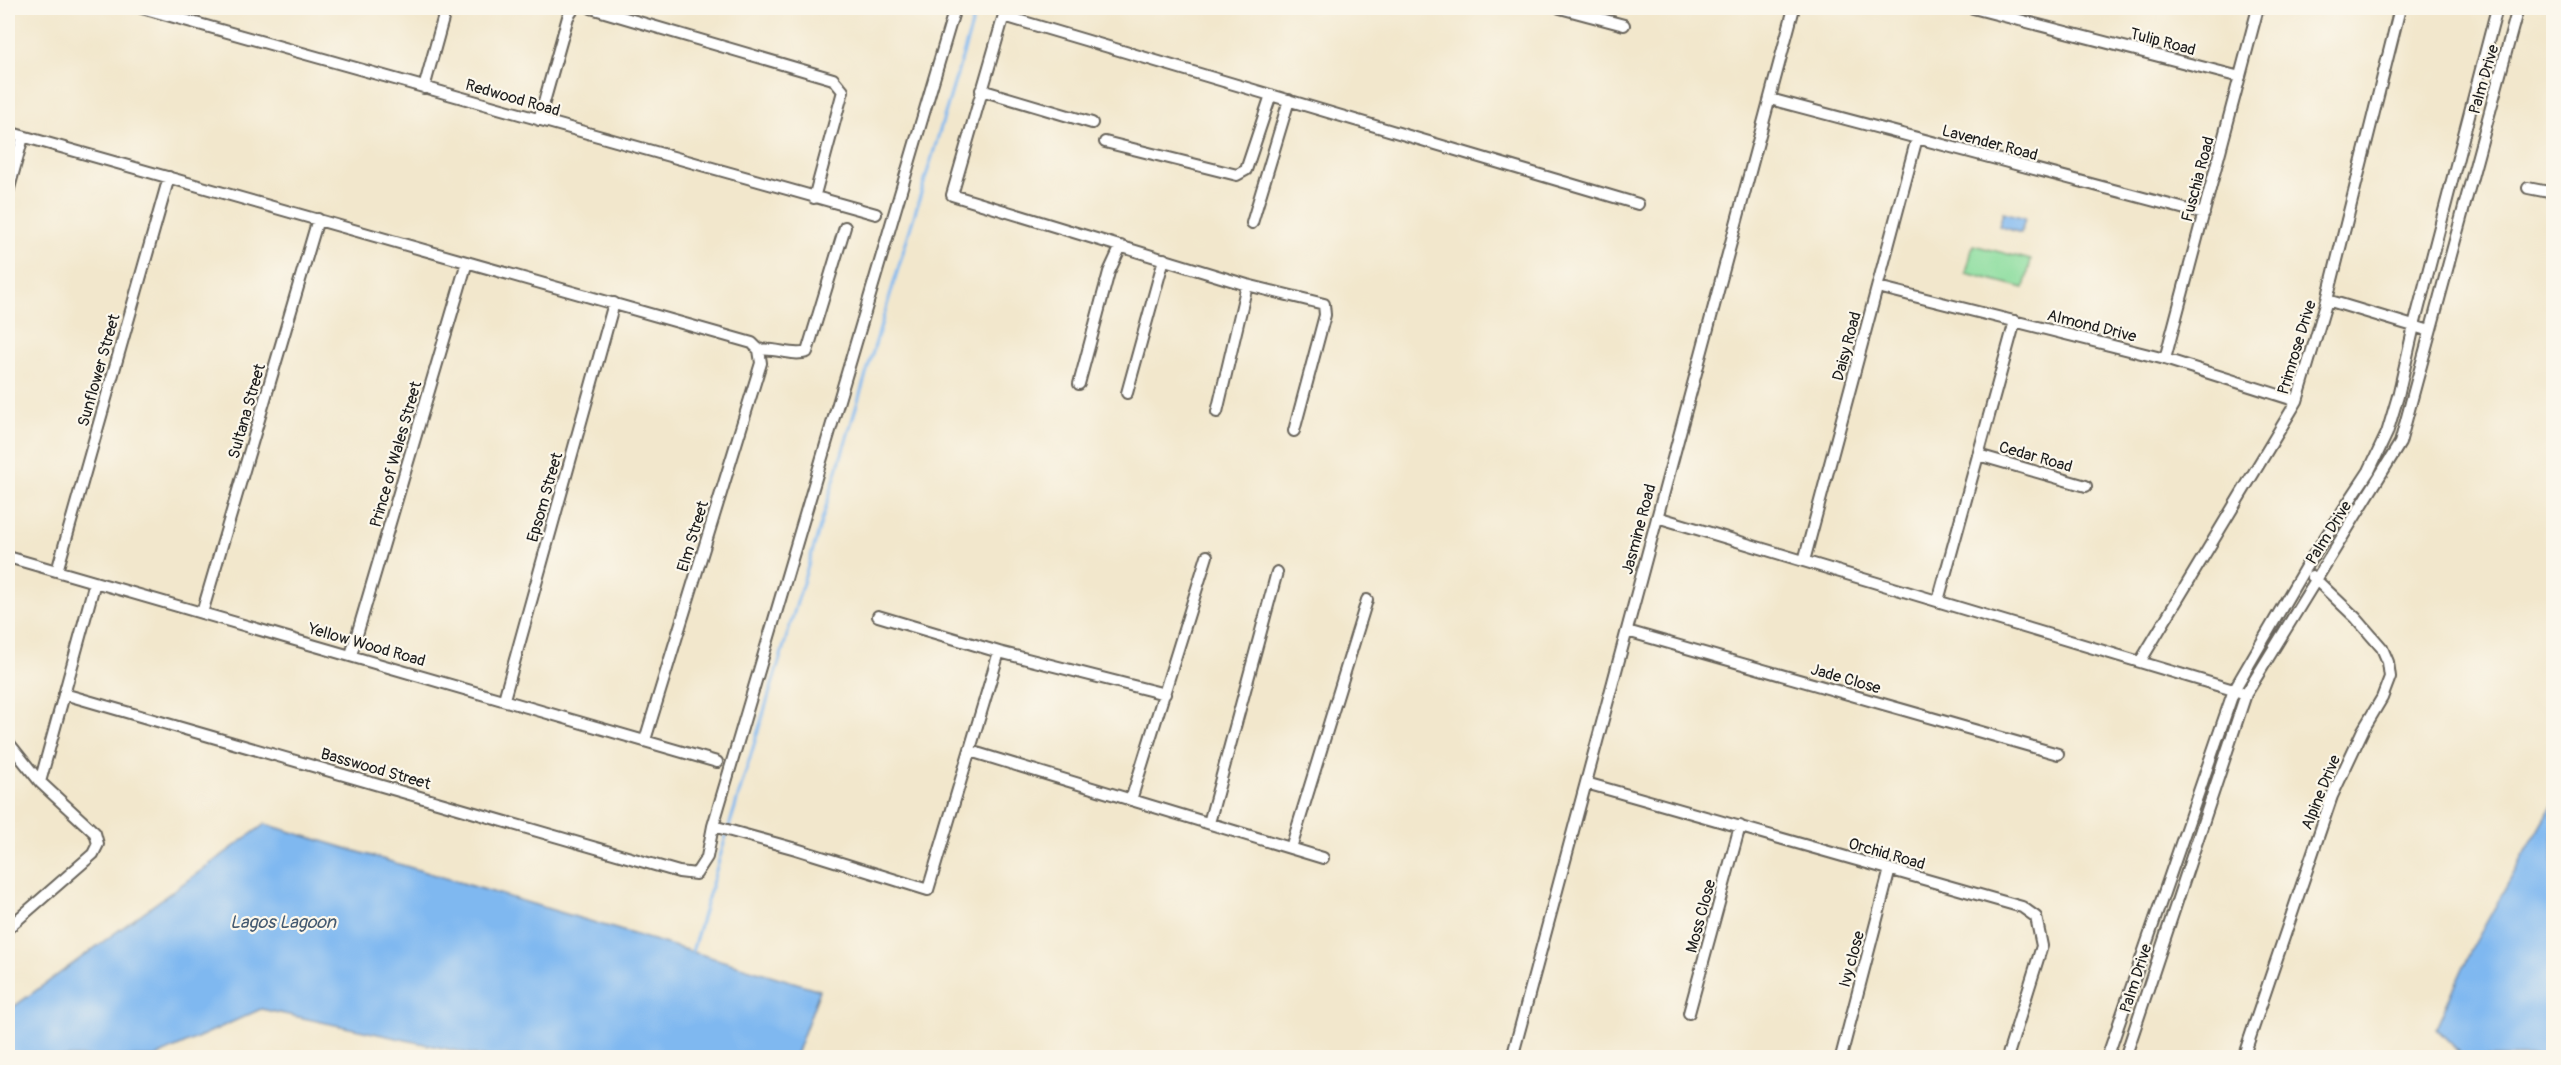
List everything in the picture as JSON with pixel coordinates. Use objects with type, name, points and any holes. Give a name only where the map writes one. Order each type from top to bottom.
[{"type":"street","name":"Redwood Road","points":[[142,8],[876,214]]},
{"type":"street","points":[[424,88],[446,8]]},
{"type":"street","points":[[539,120],[568,17],[574,8]]},
{"type":"street","points":[[591,8],[833,79],[843,91],[814,198]]},
{"type":"street","points":[[956,8],[716,827],[928,890],[999,652]]},
{"type":"street","points":[[1560,8],[1624,25]]},
{"type":"street","name":"Jasmine Road","points":[[1515,1057],[1586,783],[1794,8]]},
{"type":"street","name":"Tulip Road","points":[[1973,8],[2240,77]]},
{"type":"street","name":"Fuschia Road","points":[[2165,359],[2258,8]]},
{"type":"street","name":"Primrose Drive","points":[[2140,662],[2297,401],[2326,300],[2400,8]]},
{"type":"street","name":"Palm Drive","points":[[2107,1058],[2234,690],[2305,568],[2369,471],[2387,433],[2498,8]]},
{"type":"street","name":"Palm Drive","points":[[2125,1058],[2246,694],[2400,443],[2518,8]]},
{"type":"street","points":[[1294,431],[1321,334],[1325,315],[1324,304],[1248,285],[952,195],[1005,12],[1271,95],[1638,204]]},
{"type":"street","points":[[981,90],[1092,123]]},
{"type":"street","points":[[1105,142],[1238,175],[1246,170],[1271,95]]},
{"type":"street","name":"Lavender Road","points":[[1770,99],[2204,214]]},
{"type":"street","points":[[1251,223],[1289,100]]},
{"type":"street","points":[[8,132],[614,303],[756,347],[801,354],[807,352],[845,227]]},
{"type":"street","points":[[8,192],[23,136]]},
{"type":"street","name":"Daisy Road","points":[[1804,561],[1917,138]]},
{"type":"street","name":"Sunflower Street","points":[[57,571],[169,177]]},
{"type":"street","points":[[2529,188],[2553,193]]},
{"type":"street","name":"Sultana Street","points":[[202,613],[318,219]]},
{"type":"street","points":[[1079,384],[1110,272],[1121,246]]},
{"type":"street","points":[[1127,393],[1164,259]]},
{"type":"street","name":"Prince of Wales Street","points":[[351,655],[467,262]]},
{"type":"street","points":[[1217,412],[1248,285]]},
{"type":"street","name":"Almond Drive","points":[[1878,287],[2165,359],[2297,401]]},
{"type":"street","points":[[2326,300],[2430,331]]},
{"type":"street","name":"Epsom Street","points":[[504,699],[614,303]]},
{"type":"street","points":[[1938,601],[2015,321]]},
{"type":"street","name":"Elm Street","points":[[645,740],[761,363],[756,347]]},
{"type":"street","name":"Cedar Road","points":[[1978,455],[2086,486]]},
{"type":"street","points":[[1657,517],[2246,694]]},
{"type":"street","points":[[1131,800],[1207,556]]},
{"type":"street","name":"Yellow Wood Road","points":[[8,557],[717,762]]},
{"type":"street","name":"Alpine Drive","points":[[2243,1058],[2332,796],[2363,730],[2382,698],[2390,677],[2388,662],[2382,648],[2356,618],[2305,568]]},
{"type":"street","points":[[1209,823],[1277,572]]},
{"type":"street","points":[[40,782],[95,582]]},
{"type":"street","points":[[1291,848],[1367,600]]},
{"type":"street","points":[[878,616],[999,652],[1165,694]]},
{"type":"street","name":"Jade Close","points":[[1627,631],[2058,754]]},
{"type":"street","name":"Basswood Street","points":[[64,694],[679,872],[696,874],[701,868],[707,857],[716,827]]},
{"type":"street","points":[[8,742],[40,782],[95,833],[99,844],[93,854],[8,928]]},
{"type":"street","points":[[970,751],[1323,858]]},
{"type":"street","name":"Orchid Road","points":[[1586,783],[2022,907],[2036,916],[2042,946],[2007,1058]]},
{"type":"street","name":"Moss Close","points":[[1689,1013],[1740,826]]},
{"type":"street","name":"Ivy close","points":[[1841,1057],[1890,869]]},
{"type":"green space","points":[[1973,245],[2031,260],[2024,288],[1966,273]]},
{"type":"water","points":[[2003,212],[2025,218],[2021,233],[1999,226]]},
{"type":"water","points":[[2553,803],[2553,1057],[2464,1057],[2436,1028],[2471,950]]},
{"type":"water","name":"Lagos Lagoon","points":[[265,824],[820,990],[795,1057],[485,1057],[261,1009],[155,1057],[8,1057],[8,1011]]},
{"type":"waterway","points":[[729,827],[977,8]]},
{"type":"waterway","points":[[692,952],[727,833]]}]
